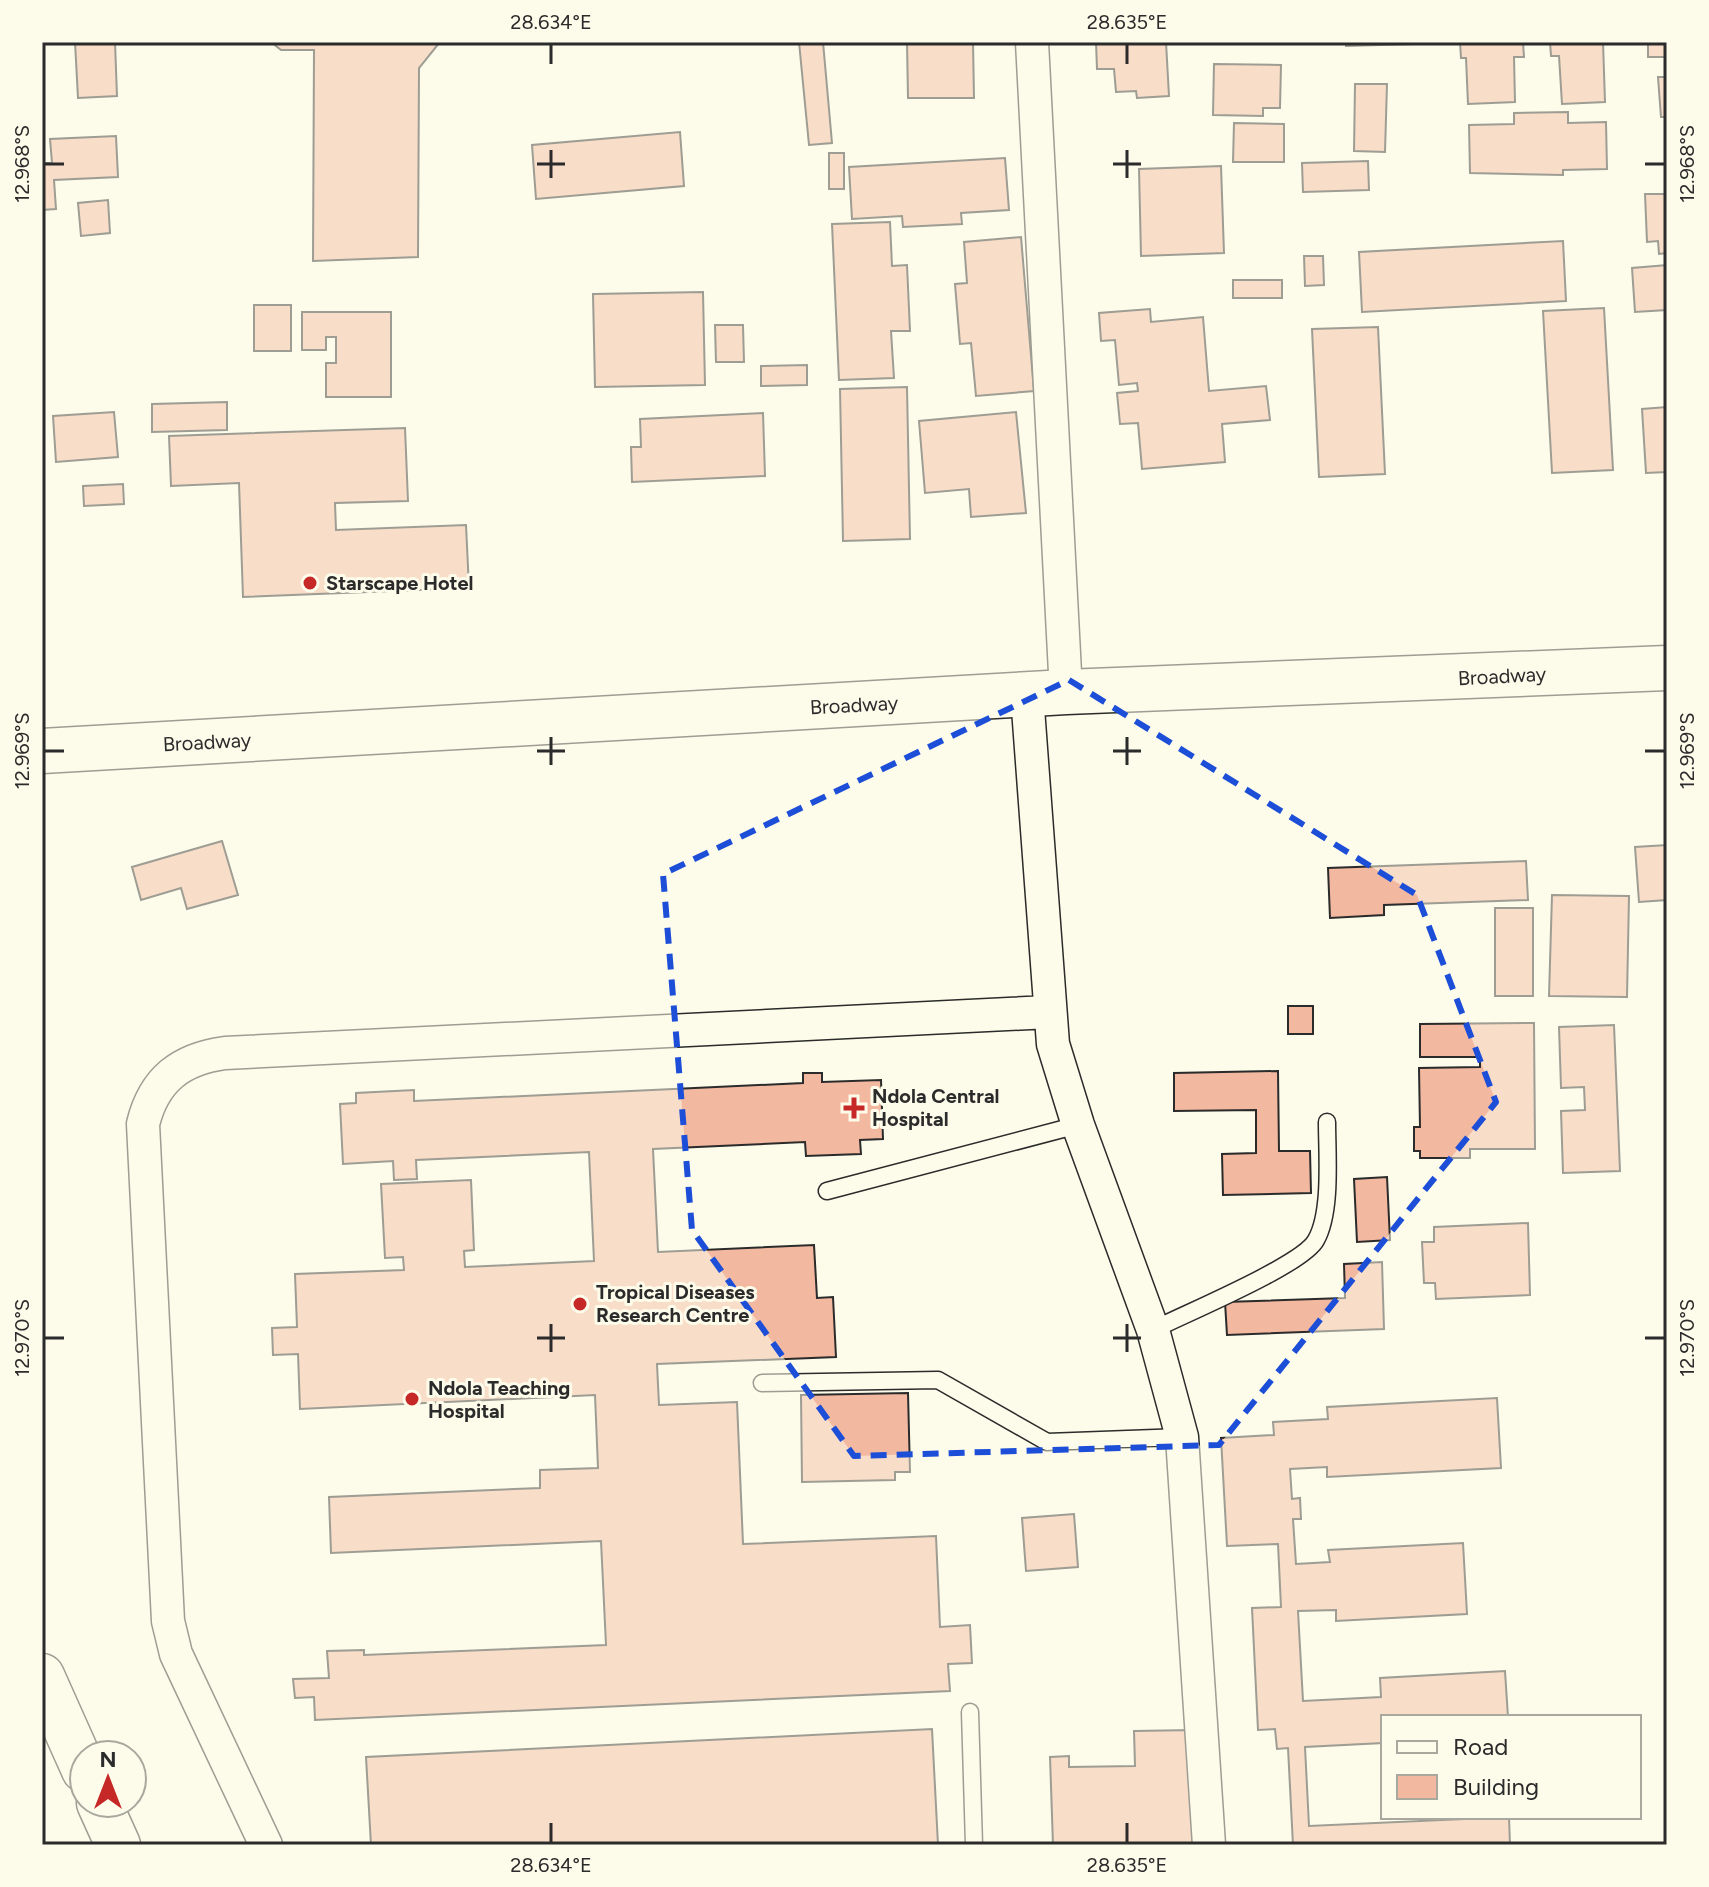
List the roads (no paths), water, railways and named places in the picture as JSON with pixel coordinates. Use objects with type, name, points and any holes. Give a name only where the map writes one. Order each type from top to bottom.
[{"type":"main road","name":"Broadway","points":[[42,751],[1046,693],[1667,668]]},
{"type":"main road","points":[[42,1676],[70,1739]]},
{"type":"main road","points":[[106,1819],[118,1845]]},
{"type":"street","points":[[1032,42],[1046,693],[1049,1012],[1060,1071],[1153,1330],[1182,1437],[1209,1845]]},
{"type":"street","points":[[266,1845],[176,1654],[168,1621],[150,1314],[143,1124],[148,1102],[160,1083],[178,1067],[200,1057],[225,1053],[1049,1012]]},
{"type":"lane","points":[[1153,1330],[1296,1260],[1316,1240],[1327,1176],[1327,1122]]},
{"type":"lane","points":[[827,1191],[1078,1125]]},
{"type":"lane","points":[[762,1383],[938,1380],[1047,1442],[1182,1437]]},
{"type":"lane","points":[[970,1712],[974,1845]]},
{"type":"place","name":"Starscape Hotel","points":[[310,583]]},
{"type":"place","name":"Ndola Central Hospital","points":[[854,1108]]},
{"type":"place","name":"Tropical Diseases Research Centre","points":[[580,1304]]},
{"type":"place","name":"Ndola Teaching Hospital","points":[[412,1399]]}]
